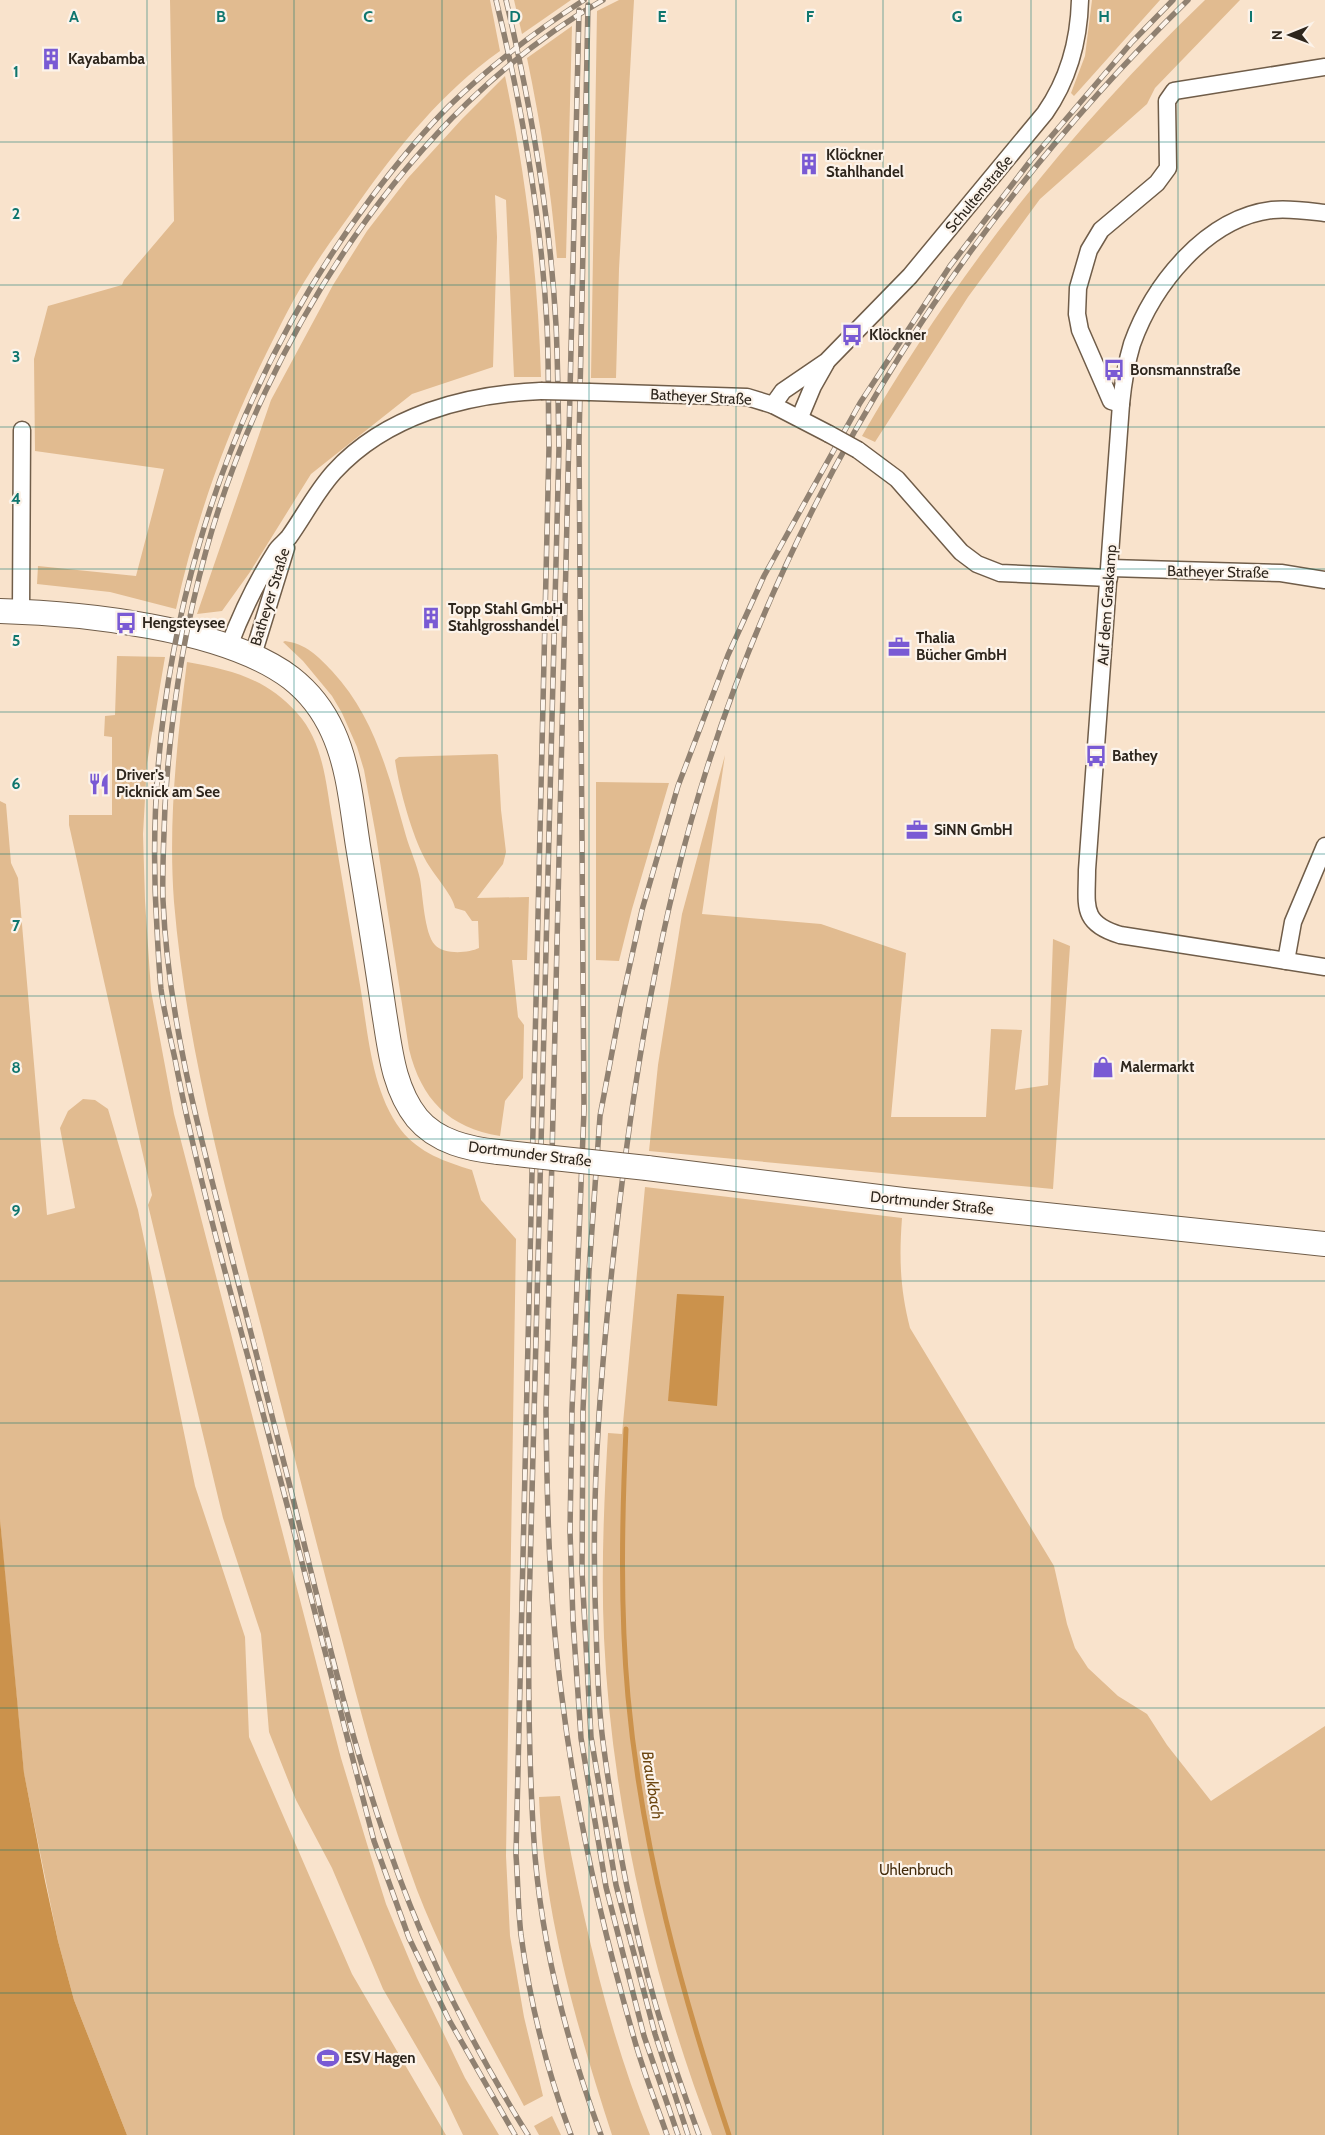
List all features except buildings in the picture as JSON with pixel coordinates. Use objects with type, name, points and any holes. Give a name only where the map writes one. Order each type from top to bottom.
[{"type":"main road","name":"Dortmunder Straße","points":[[10,611],[53,613],[126,623],[229,646],[253,655],[292,679],[309,695],[333,732],[347,776],[394,1067],[408,1105],[418,1119],[443,1138],[479,1150],[647,1168],[903,1200],[1325,1244]]},
{"type":"street","name":"Schultenstraße","points":[[773,405],[783,391],[827,360],[936,246],[1045,113],[1058,93],[1071,57],[1078,25],[1080,0]]},
{"type":"street","points":[[1121,404],[1111,401],[1106,393],[1080,330],[1076,299],[1089,250],[1095,239],[1108,223],[1157,183],[1168,168],[1167,101],[1174,91],[1325,67]]},
{"type":"street","name":"Auf dem Graskamp","points":[[1325,213],[1284,209],[1258,213],[1222,229],[1186,258],[1167,279],[1142,321],[1128,361],[1121,404],[1086,905],[1092,921],[1106,931],[1135,938],[1325,967]]},
{"type":"street","name":"Schultenstraße","points":[[800,417],[813,386],[827,360]]},
{"type":"street","name":"Batheyer Straße","points":[[229,646],[240,618],[272,558],[288,539],[320,490],[336,470],[358,450],[405,421],[455,402],[507,392],[590,392],[747,397],[773,405],[800,417],[858,450],[897,479],[961,552],[977,564],[1000,573],[1281,573],[1325,580]]},
{"type":"street","points":[[10,611],[22,430]]},
{"type":"street","name":"Batheyer Straße","points":[[253,655],[288,539]]},
{"type":"street","points":[[1286,961],[1293,922],[1325,846]]},
{"type":"green space","points":[[170,0],[490,0],[500,51],[459,84],[406,140],[335,236],[299,291],[251,385],[225,447],[202,511],[176,609],[110,592],[37,584],[38,566],[136,576],[164,469],[35,451],[34,359],[48,306],[122,285],[124,280],[174,221]]},
{"type":"green space","points":[[514,0],[571,0],[522,34]]},
{"type":"green space","points":[[619,0],[634,0],[619,269],[616,378],[591,378],[597,11]]},
{"type":"green space","points":[[1092,0],[1160,0],[1074,96],[1071,93],[1085,56]]},
{"type":"green space","points":[[1205,0],[1240,0],[1155,88],[1147,104],[1040,199],[968,297],[875,442],[862,436],[897,377],[935,319],[1018,206],[1062,151],[1109,99],[1156,48]]},
{"type":"green space","points":[[572,26],[566,258],[557,258],[545,158],[527,58]]},
{"type":"green space","points":[[505,76],[530,226],[537,301],[541,377],[514,377],[506,200],[495,195],[497,237],[493,367],[412,394],[311,474],[250,572],[222,611],[197,614],[271,400],[333,285],[367,231],[408,178],[462,119]]},
{"type":"green space","points":[[283,642],[305,648],[327,666],[347,689],[370,728],[379,748],[419,873],[428,932],[435,945],[450,952],[463,952],[479,948],[478,921],[472,921],[465,911],[455,908],[450,897],[428,865],[415,837],[395,760],[399,757],[498,755],[501,810],[506,852],[503,864],[477,898],[529,897],[527,960],[512,960],[518,1017],[524,1025],[523,1078],[505,1101],[500,1136],[466,1126],[452,1118],[430,1096],[421,1083],[414,1067],[409,1049],[364,770],[357,747],[332,696],[303,661]]},
{"type":"green space","points":[[117,656],[165,657],[147,763],[143,834],[151,991],[174,1114],[341,1758],[386,1904],[417,1978],[465,2078],[499,2135],[463,2135],[440,2087],[383,1989],[332,1868],[296,1800],[269,1732],[261,1634],[223,1518],[148,1205],[152,1195],[69,825],[69,815],[112,815],[112,737],[104,736],[105,716],[115,715]]},
{"type":"green space","points":[[187,662],[233,672],[273,691],[297,713],[313,736],[325,777],[368,1038],[376,1077],[383,1096],[401,1130],[416,1145],[434,1156],[472,1170],[481,1200],[516,1239],[506,1856],[510,1936],[524,2017],[543,2096],[524,2106],[467,2000],[428,1918],[388,1804],[362,1717],[329,1592],[216,1147],[190,1025],[181,964],[172,872],[174,782]]},
{"type":"green space","points":[[725,755],[702,914],[821,924],[906,953],[891,1117],[986,1117],[991,1029],[1022,1030],[1015,1090],[1048,1085],[1053,939],[1070,946],[1053,1189],[649,1151],[658,1065],[682,914]]},
{"type":"green space","points":[[596,782],[669,783],[632,909],[619,961],[596,960]]},
{"type":"green space","points":[[0,801],[6,804],[11,863],[18,878],[47,1215],[75,1208],[60,1128],[68,1111],[83,1099],[95,1100],[108,1109],[138,1210],[195,1486],[245,1637],[249,1737],[352,1974],[446,2135],[127,2135],[74,2000],[58,1941],[24,1774],[0,1519]]},
{"type":"green space","name":"Uhlenbruch","points":[[645,1187],[902,1218],[901,1273],[910,1328],[1054,1566],[1067,1624],[1075,1648],[1088,1668],[1118,1696],[1147,1714],[1167,1745],[1211,1801],[1325,1726],[1325,2135],[712,2135],[671,2015],[638,1891],[626,1828],[608,1701],[604,1638],[603,1535],[608,1433],[622,1434]]},
{"type":"green space","points":[[560,1796],[596,1967],[620,2052],[650,2135],[612,2135],[574,2010],[547,1884],[539,1797]]},
{"type":"green space","points":[[552,2116],[561,2135],[539,2135],[534,2126]]},
{"type":"shaded area","points":[[677,1294],[724,1296],[717,1406],[668,1401]]},
{"type":"shaded area","points":[[0,1519],[24,1773],[45,1881],[58,1941],[74,2000],[127,2135],[0,2135]]},
{"type":"waterway","name":"Braukbach","points":[[626,1429],[623,1597],[625,1664],[634,1753],[653,1864],[666,1919],[695,2027],[729,2135]]},
{"type":"railway","points":[[496,0],[522,121],[540,243],[547,325],[549,447],[516,1855],[520,1925],[529,1986],[547,2062],[571,2135]]},
{"type":"railway","points":[[506,0],[524,80],[544,202],[553,284],[558,371],[559,447],[529,1610],[531,1794],[539,1891],[551,1962],[578,2067],[601,2135]]},
{"type":"railway","points":[[515,2135],[448,2018],[409,1938],[374,1841],[210,1216],[183,1098],[161,989],[157,929],[155,832],[161,735],[176,639],[199,544],[230,452],[269,364],[316,279],[371,198],[418,139],[449,106],[498,63],[531,36],[584,0]]},
{"type":"railway","points":[[528,2135],[464,2023],[435,1965],[390,1851],[355,1742],[205,1152],[177,1028],[166,943],[163,900],[165,806],[170,742],[184,645],[206,551],[232,472],[265,392],[306,313],[354,238],[408,167],[468,103],[533,46],[603,0]]},
{"type":"railway","points":[[688,2135],[655,2034],[616,1885],[591,1737],[582,1572],[583,1410],[589,1271],[600,1116],[621,1005],[642,910],[678,786],[728,655],[764,576],[860,403],[950,266],[1031,160],[1132,42],[1173,0]]},
{"type":"railway","points":[[699,2135],[654,2000],[644,1964],[620,1853],[600,1713],[597,1670],[594,1528],[601,1380],[623,1174],[650,998],[675,882],[707,768],[745,660],[790,555],[842,453],[901,355],[965,260],[1034,169],[1109,82],[1188,0]]},
{"type":"railway","points":[[588,5],[579,443],[584,1110],[572,1410],[570,1531],[573,1621],[581,1738],[606,1887],[644,2036],[678,2135]]},
{"type":"railway","points":[[579,10],[546,1411],[549,1550],[561,1690],[590,1866],[641,2063],[667,2135]]},
{"type":"place","name":"Kayabamba","points":[[51,59]]},
{"type":"place","name":"Klöckner Stahlhandel","points":[[809,164]]},
{"type":"place","name":"Klöckner","points":[[852,335]]},
{"type":"place","name":"Bonsmannstraße","points":[[1114,370]]},
{"type":"place","name":"Topp Stahl GmbH Stahlgrosshandel","points":[[431,618]]},
{"type":"place","name":"Hengsteysee","points":[[126,623]]},
{"type":"place","name":"Thalia Bücher GmbH","points":[[899,647]]},
{"type":"place","name":"Bathey","points":[[1096,756]]},
{"type":"place","name":"Driver's Picknick am See","points":[[99,784]]},
{"type":"place","name":"SiNN GmbH","points":[[917,830]]},
{"type":"place","name":"Malermarkt","points":[[1103,1067]]},
{"type":"place","name":"ESV Hagen","points":[[328,2058]]}]
